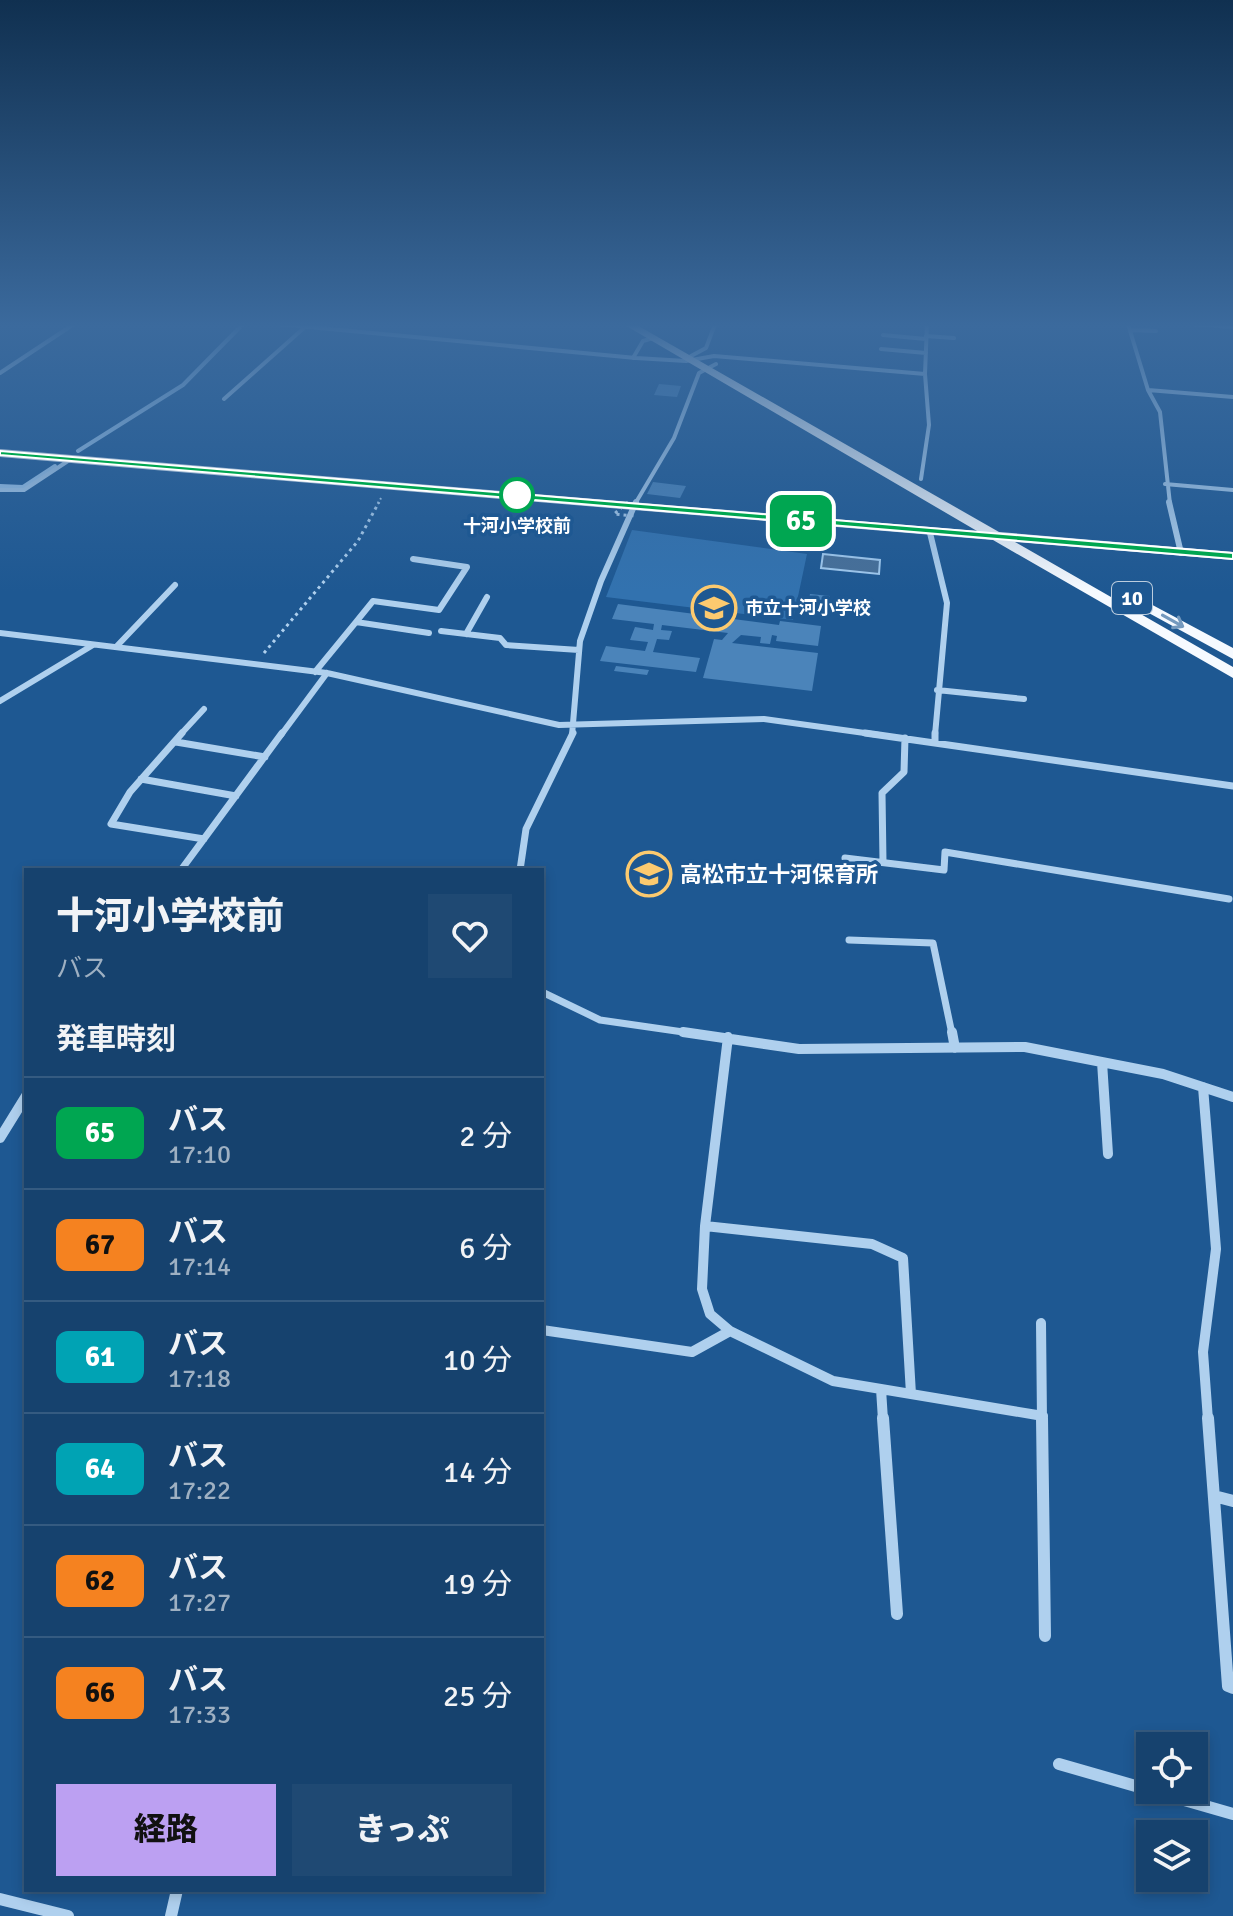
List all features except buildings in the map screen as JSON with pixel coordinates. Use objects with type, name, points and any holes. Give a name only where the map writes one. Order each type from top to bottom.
[{"type":"main road","name":"10","points":[[790,413],[1233,673]]},
{"type":"main road","name":"10","points":[[799,413],[1233,654]]},
{"type":"main road","points":[[0,453],[1032,542],[1233,556]]},
{"type":"street","points":[[520,868],[526,829],[574,725],[579,650],[601,581],[632,508],[674,438],[683,413]]},
{"type":"street","points":[[921,479],[928,413]]},
{"type":"street","points":[[1160,413],[1165,484],[1181,553]]},
{"type":"street","points":[[0,490],[24,490],[71,459]]},
{"type":"street","points":[[1165,484],[1233,490]]},
{"type":"street","points":[[930,533],[947,603],[937,690],[935,742]]},
{"type":"street","points":[[315,672],[373,601],[439,610],[467,567],[413,559]]},
{"type":"street","points":[[116,647],[175,585]]},
{"type":"street","points":[[466,634],[487,597]]},
{"type":"street","points":[[356,622],[429,633]]},
{"type":"street","points":[[441,631],[500,638],[506,645],[568,652],[579,650]]},
{"type":"street","points":[[0,633],[327,673],[531,719],[574,725],[764,719],[1233,786]]},
{"type":"street","points":[[0,701],[93,644]]},
{"type":"street","points":[[182,868],[327,673]]},
{"type":"street","points":[[937,690],[1024,699]]},
{"type":"street","points":[[204,709],[141,779],[111,824],[204,839]]},
{"type":"street","points":[[883,862],[882,793],[904,772],[905,738]]},
{"type":"street","points":[[176,742],[265,757]]},
{"type":"street","points":[[141,779],[236,796]]},
{"type":"street","points":[[845,858],[944,870],[945,852],[1229,899]]},
{"type":"street","points":[[849,940],[933,943],[955,1048]]},
{"type":"street","points":[[544,993],[600,1020],[799,1049],[1025,1047],[1163,1074],[1233,1097]]},
{"type":"street","points":[[728,1037],[705,1226],[702,1289],[710,1314],[730,1331],[833,1381],[1043,1416]]},
{"type":"street","points":[[1102,1062],[1108,1154]]},
{"type":"street","points":[[1203,1087],[1216,1249],[1203,1352],[1228,1686],[1233,1688]]},
{"type":"street","points":[[0,1138],[24,1099]]},
{"type":"street","points":[[705,1226],[872,1244],[903,1258],[911,1394]]},
{"type":"street","points":[[1041,1323],[1045,1636]]},
{"type":"street","points":[[544,1330],[692,1352],[730,1331]]},
{"type":"street","points":[[881,1389],[897,1614]]},
{"type":"street","points":[[1214,1496],[1233,1501]]},
{"type":"street","points":[[1059,1764],[1233,1814]]},
{"type":"street","points":[[171,1916],[177,1892]]},
{"type":"street","points":[[0,1899],[68,1916]]},
{"type":"path","points":[[255,664],[358,541],[366,521],[390,485]]},
{"type":"shaded area","points":[[632,530],[807,554],[793,620],[606,597]]},
{"type":"shaded area","points":[[823,554],[880,560],[879,574],[821,568]]},
{"type":"waterway","points":[[78,451],[138,413]]},
{"type":"waterway","points":[[0,486],[23,487],[55,466]]},
{"type":"bus line","name":"65","points":[[0,453],[1032,542],[1233,556]]},
{"type":"place","name":"十河小学校前","points":[[517,495]]},
{"type":"place","name":"市立十河小学校","points":[[714,608]]},
{"type":"place","name":"高松市立十河保育所","points":[[649,874]]}]
